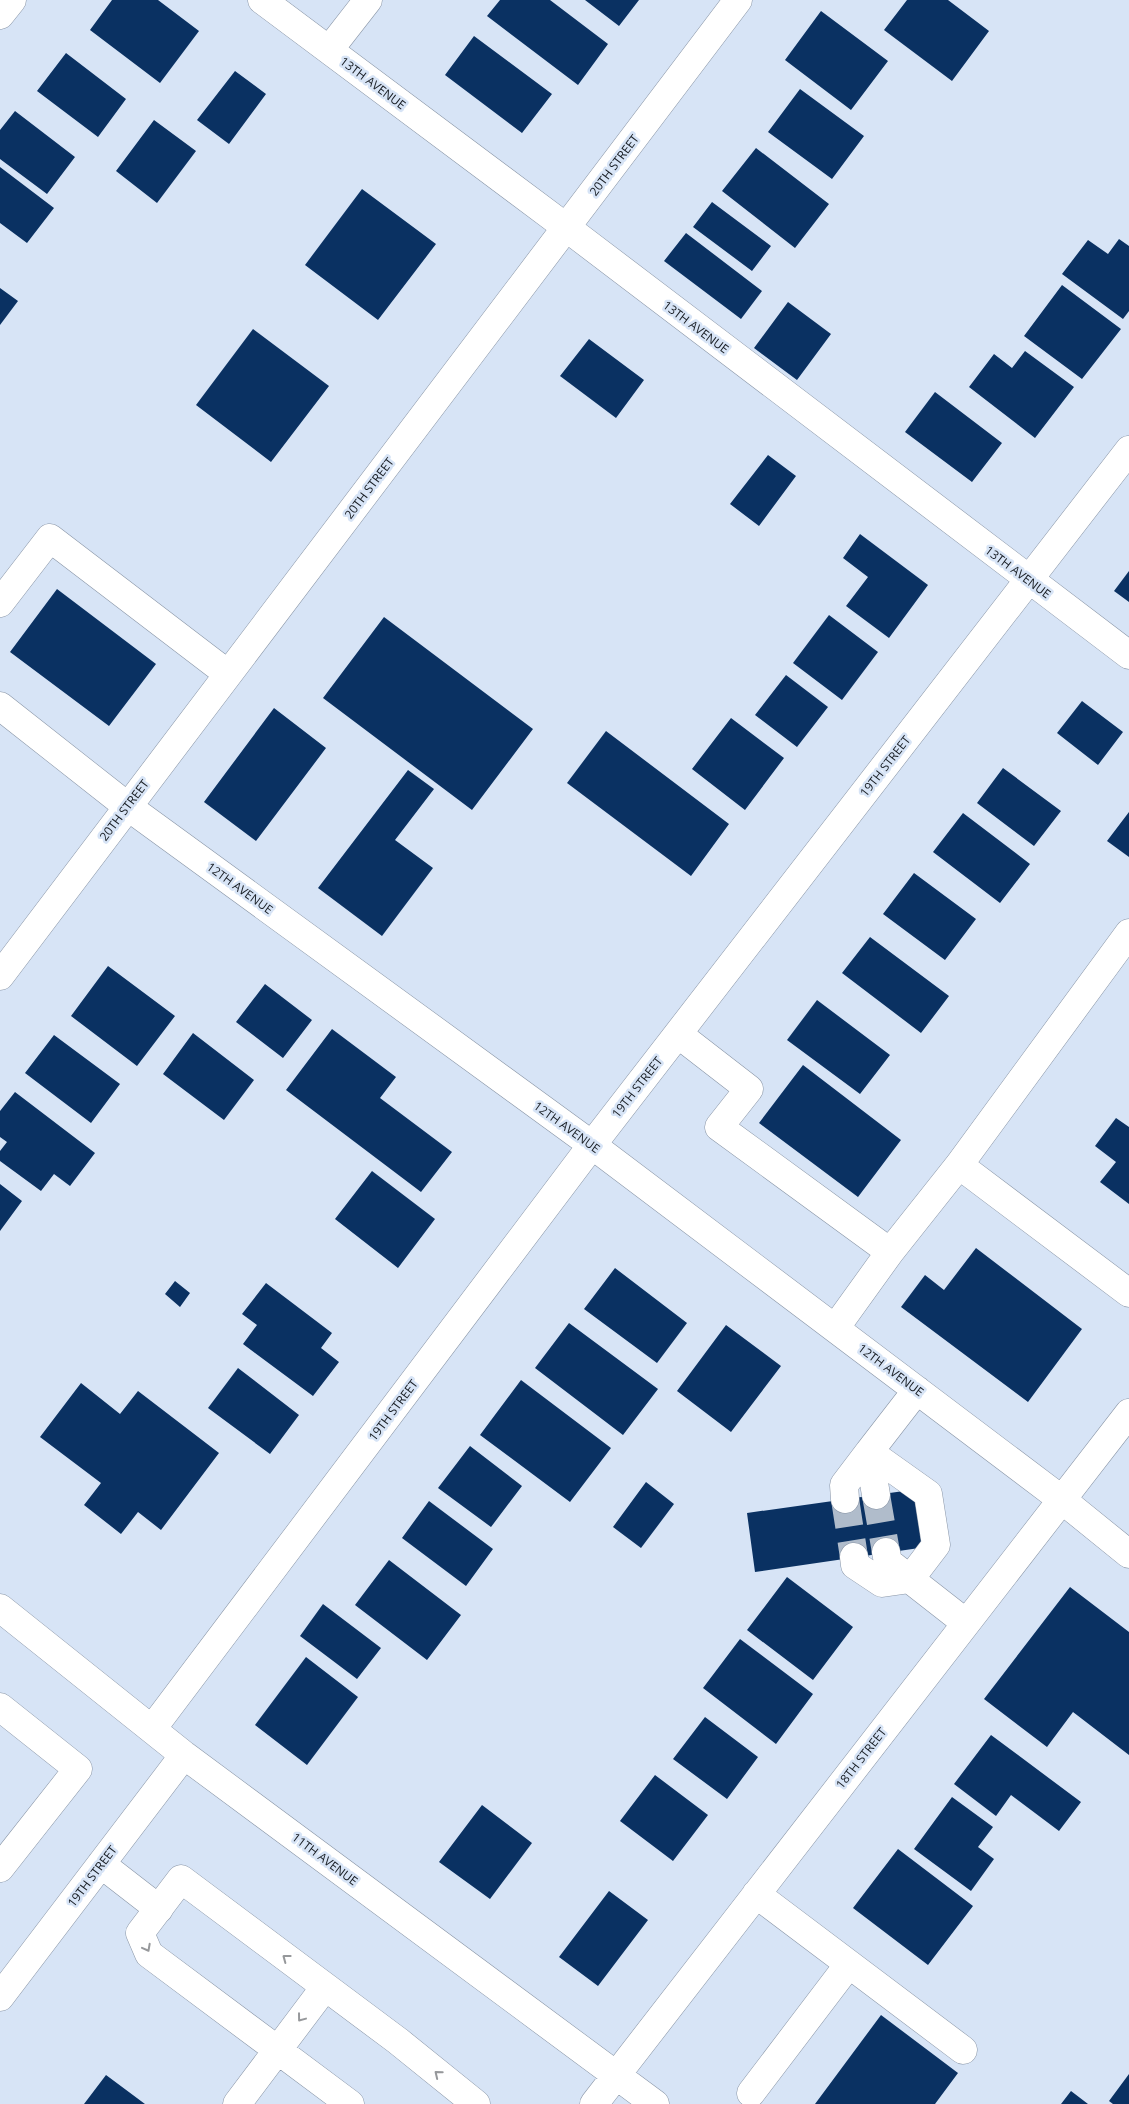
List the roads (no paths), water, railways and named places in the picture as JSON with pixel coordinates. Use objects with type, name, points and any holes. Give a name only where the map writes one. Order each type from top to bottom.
[{"type":"street","points":[[0,15],[12,0]]},
{"type":"street","name":"13TH AVENUE","points":[[262,0],[567,228],[1129,655]]},
{"type":"street","points":[[329,50],[368,0]]},
{"type":"street","name":"20TH STREET","points":[[0,976],[738,0]]},
{"type":"street","name":"19TH STREET","points":[[152,1729],[592,1145],[1129,450]]},
{"type":"street","points":[[0,603],[50,538],[228,674]]},
{"type":"street","name":"12TH AVENUE","points":[[0,706],[127,806],[592,1145],[836,1328],[1061,1499],[1129,1554]]},
{"type":"street","points":[[836,1328],[890,1252],[959,1166],[1129,933]]},
{"type":"street","points":[[678,1034],[749,1089],[719,1126],[890,1252]]},
{"type":"street","points":[[959,1166],[1129,1293]]},
{"type":"street","points":[[845,1499],[844,1485],[916,1390]]},
{"type":"street","name":"18TH STREET","points":[[594,2104],[1129,1413]]},
{"type":"street","points":[[869,1452],[876,1495]]},
{"type":"street","points":[[854,1557],[855,1565],[882,1583],[910,1579],[936,1545],[928,1494],[869,1452]]},
{"type":"street","points":[[886,1552],[888,1562],[966,1623]]},
{"type":"street","name":"11TH AVENUE","points":[[0,1608],[184,1754],[655,2104]]},
{"type":"street","points":[[0,1707],[78,1769],[0,1868]]},
{"type":"street","name":"19TH STREET","points":[[0,1997],[184,1754]]},
{"type":"street","points":[[101,1864],[158,1909]]},
{"type":"street","points":[[350,2104],[149,1954],[140,1933],[181,1879],[398,2041],[476,2104]]},
{"type":"street","points":[[756,1894],[963,2050]]},
{"type":"street","points":[[751,2092],[850,1964]]},
{"type":"street","points":[[237,2104],[325,1987]]},
{"type":"tunnel","points":[[876,1495],[886,1552]]},
{"type":"tunnel","points":[[845,1499],[854,1557]]}]
